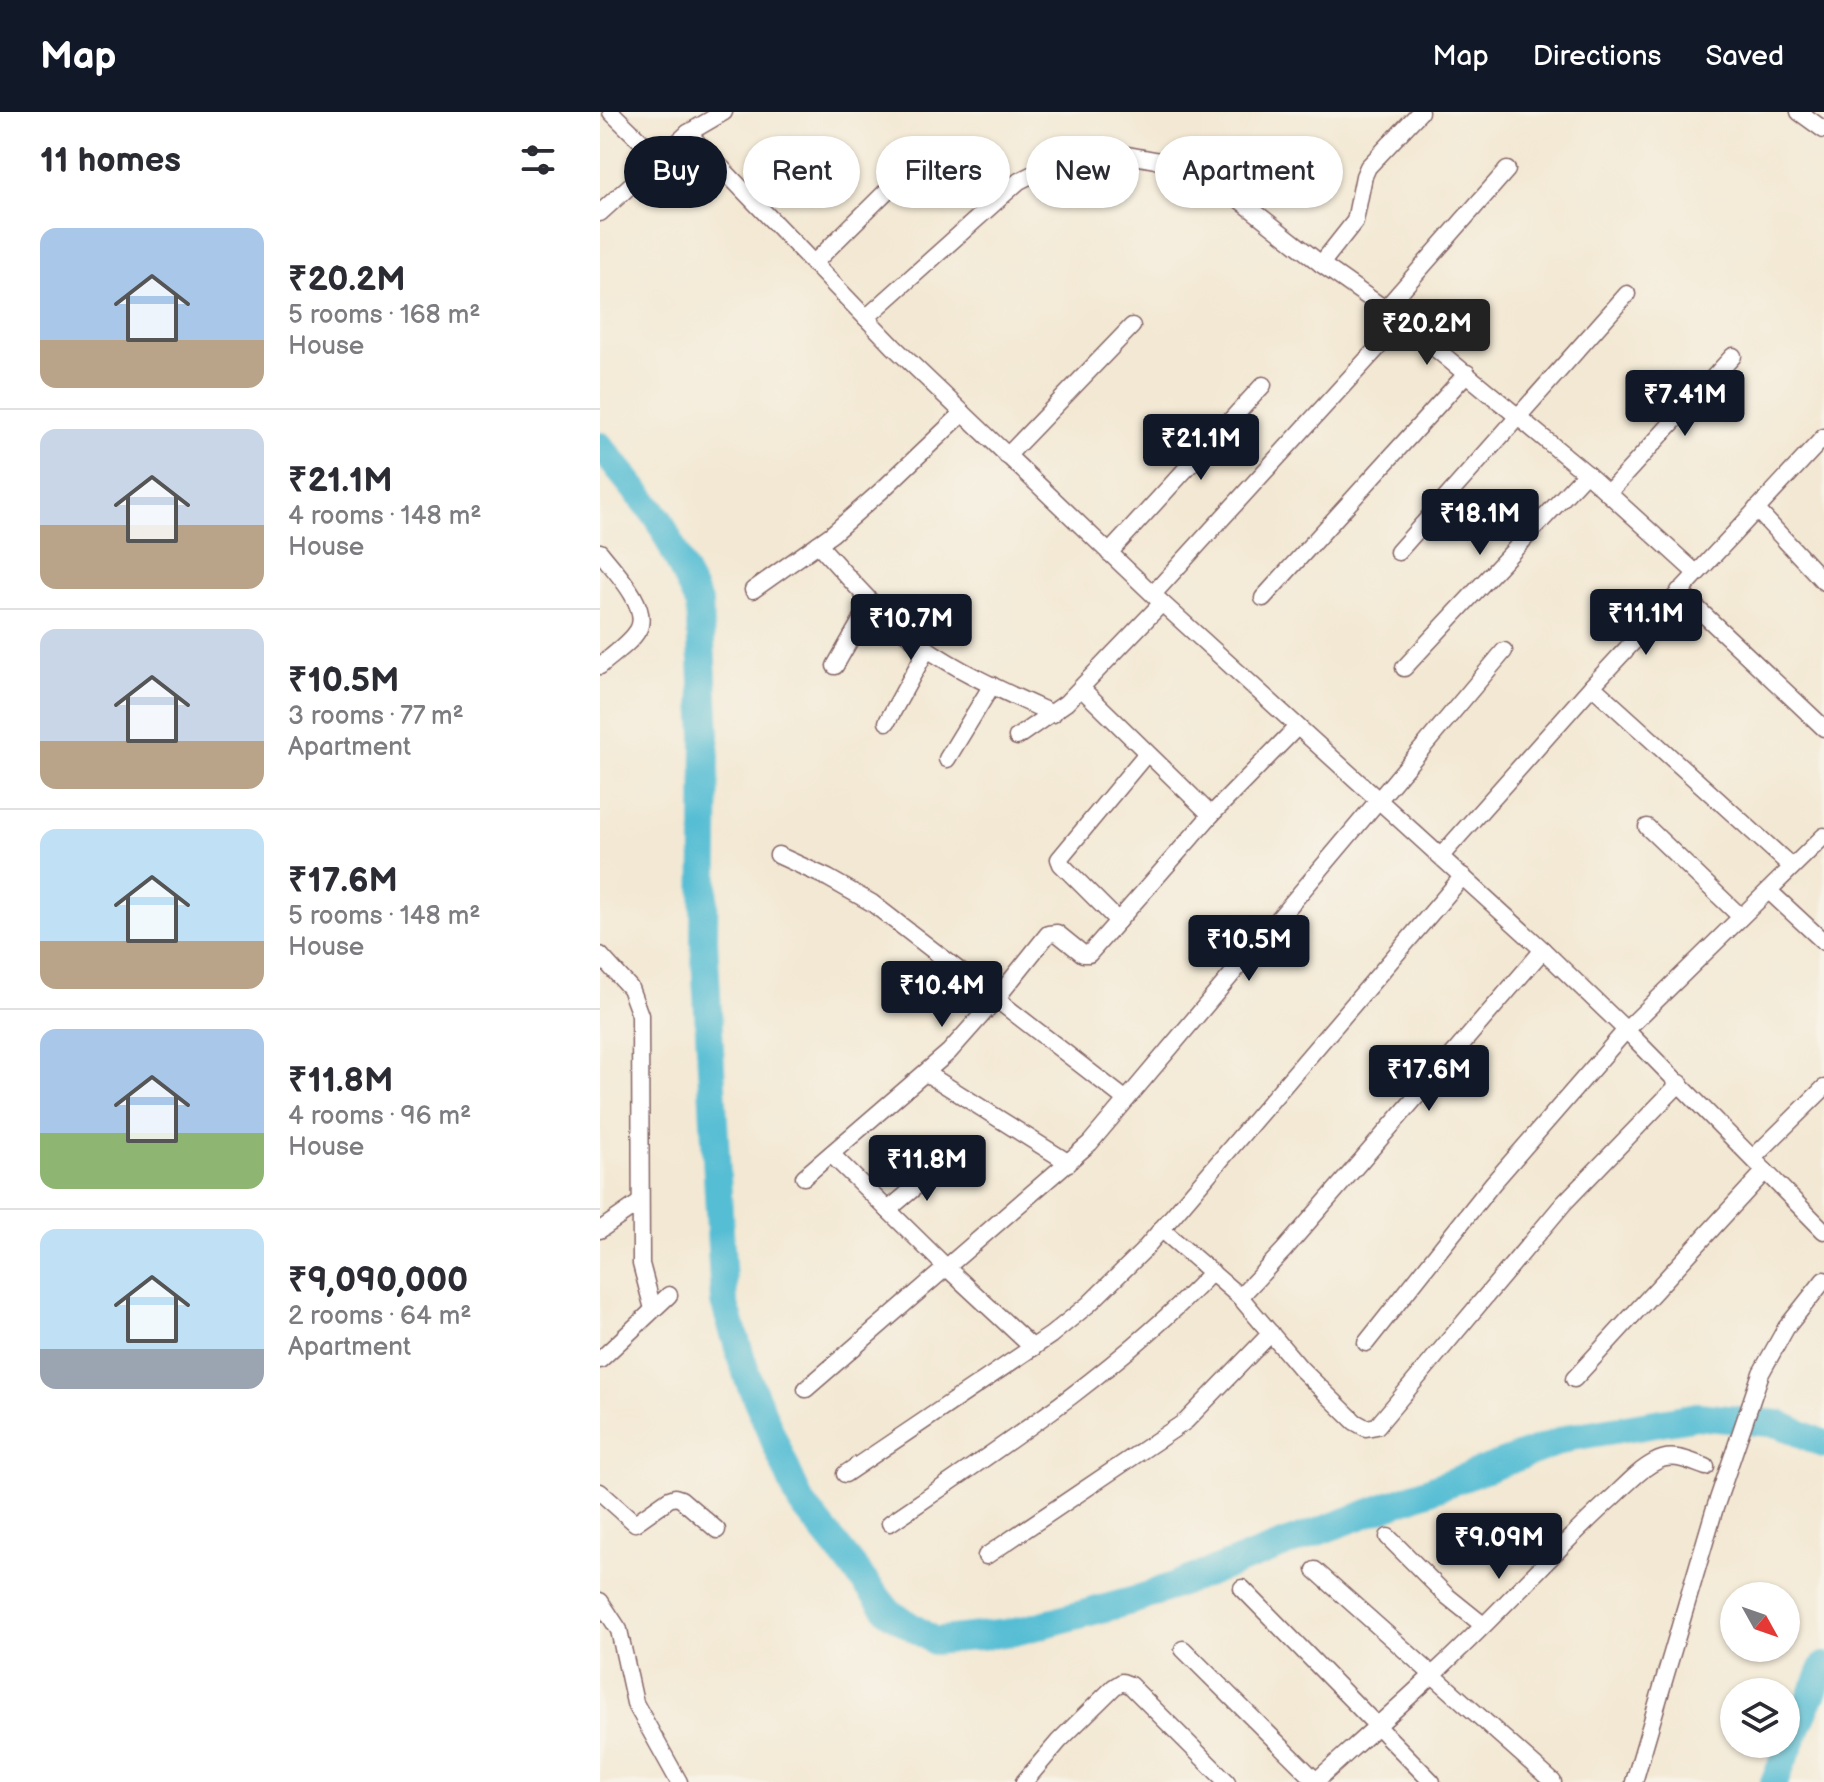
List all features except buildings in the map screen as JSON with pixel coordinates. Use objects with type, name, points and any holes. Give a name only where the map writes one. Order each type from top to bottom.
[{"type":"street","points":[[611,112],[636,136]]},
{"type":"street","points":[[685,136],[724,112]]},
{"type":"street","points":[[1321,264],[1348,234],[1355,221],[1368,167],[1420,112]]},
{"type":"street","points":[[1799,112],[1824,130]]},
{"type":"street","points":[[688,133],[866,318],[1007,456],[1157,599],[1543,950],[1680,1083],[1824,1231]]},
{"type":"street","points":[[866,318],[1019,181],[1065,158],[1106,151],[1155,160],[1193,172],[1222,186],[1321,264],[1402,321],[1586,473],[1696,573]]},
{"type":"street","points":[[1385,309],[1507,170]]},
{"type":"street","points":[[600,213],[624,191]]},
{"type":"street","points":[[813,264],[876,202]]},
{"type":"street","points":[[1398,552],[1627,294]]},
{"type":"street","points":[[1017,737],[1053,714],[1081,688],[1402,321]]},
{"type":"street","points":[[1007,456],[1132,326]]},
{"type":"street","points":[[1608,493],[1733,356]]},
{"type":"street","points":[[1263,598],[1467,373]]},
{"type":"street","points":[[1109,553],[1263,385]]},
{"type":"street","points":[[753,590],[818,544],[881,491],[963,413]]},
{"type":"street","points":[[1441,856],[1592,686],[1824,437]]},
{"type":"street","points":[[1404,668],[1586,473]]},
{"type":"street","points":[[1756,509],[1824,582]]},
{"type":"street","points":[[818,544],[871,603],[927,649],[1053,714]]},
{"type":"street","points":[[600,552],[632,593],[640,612],[640,625],[631,638],[600,666]]},
{"type":"street","points":[[1679,591],[1824,728]]},
{"type":"street","points":[[835,666],[871,603]]},
{"type":"street","points":[[887,722],[927,649]]},
{"type":"street","points":[[806,1389],[1090,1143],[1504,651]]},
{"type":"street","points":[[947,759],[992,685]]},
{"type":"street","points":[[1592,686],[1792,867]]},
{"type":"street","points":[[1081,688],[1211,815]]},
{"type":"street","points":[[804,1177],[949,1052],[1048,934],[1057,933],[1086,956],[1211,815],[1297,727]]},
{"type":"street","points":[[1118,921],[1059,859],[1147,753]]},
{"type":"street","points":[[1647,827],[1741,917]]},
{"type":"street","points":[[1366,1343],[1493,1183],[1626,1030],[1824,836]]},
{"type":"street","points":[[778,855],[872,903],[1125,1099]]},
{"type":"street","points":[[845,1474],[1033,1348],[1089,1304],[1142,1252],[1463,876]]},
{"type":"street","points":[[1769,891],[1824,942]]},
{"type":"street","points":[[1240,1297],[1543,950]]},
{"type":"street","points":[[600,955],[630,988],[640,1015],[641,1264],[653,1309]]},
{"type":"street","points":[[926,1073],[1069,1163]]},
{"type":"street","points":[[1161,1229],[1240,1297],[1300,1368],[1355,1422],[1366,1428],[1377,1426],[1564,1203],[1680,1083]]},
{"type":"street","points":[[1574,1379],[1824,1088]]},
{"type":"street","points":[[831,1154],[1033,1348]]},
{"type":"street","points":[[888,1210],[940,1166]]},
{"type":"street","points":[[600,1230],[639,1203]]},
{"type":"street","points":[[890,1523],[1038,1421],[1118,1361],[1212,1272]]},
{"type":"street","points":[[1634,1782],[1714,1511],[1761,1373],[1786,1328],[1824,1280]]},
{"type":"street","points":[[600,1360],[669,1295]]},
{"type":"street","points":[[986,1556],[1186,1421],[1271,1333]]},
{"type":"street","points":[[1183,1649],[1315,1782],[1483,1625],[1585,1523],[1654,1462],[1667,1457],[1681,1458],[1706,1467]]},
{"type":"street","points":[[600,1492],[635,1523],[675,1497],[687,1503],[717,1530]]},
{"type":"street","points":[[1388,1537],[1447,1596],[1483,1625]]},
{"type":"street","points":[[1315,1570],[1553,1782]]},
{"type":"street","points":[[1242,1588],[1432,1782]]},
{"type":"street","points":[[600,1601],[619,1630],[635,1703],[678,1782]]},
{"type":"street","points":[[1024,1782],[1059,1741],[1122,1682],[1130,1685],[1227,1782]]},
{"type":"waterway","points":[[600,446],[659,519],[699,605],[706,735],[704,940],[724,1302],[748,1379],[800,1501],[889,1612],[934,1641],[1015,1632],[1135,1600],[1572,1437],[1697,1416],[1779,1424],[1824,1444]]},
{"type":"waterway","points":[[1774,1782],[1824,1666]]}]
